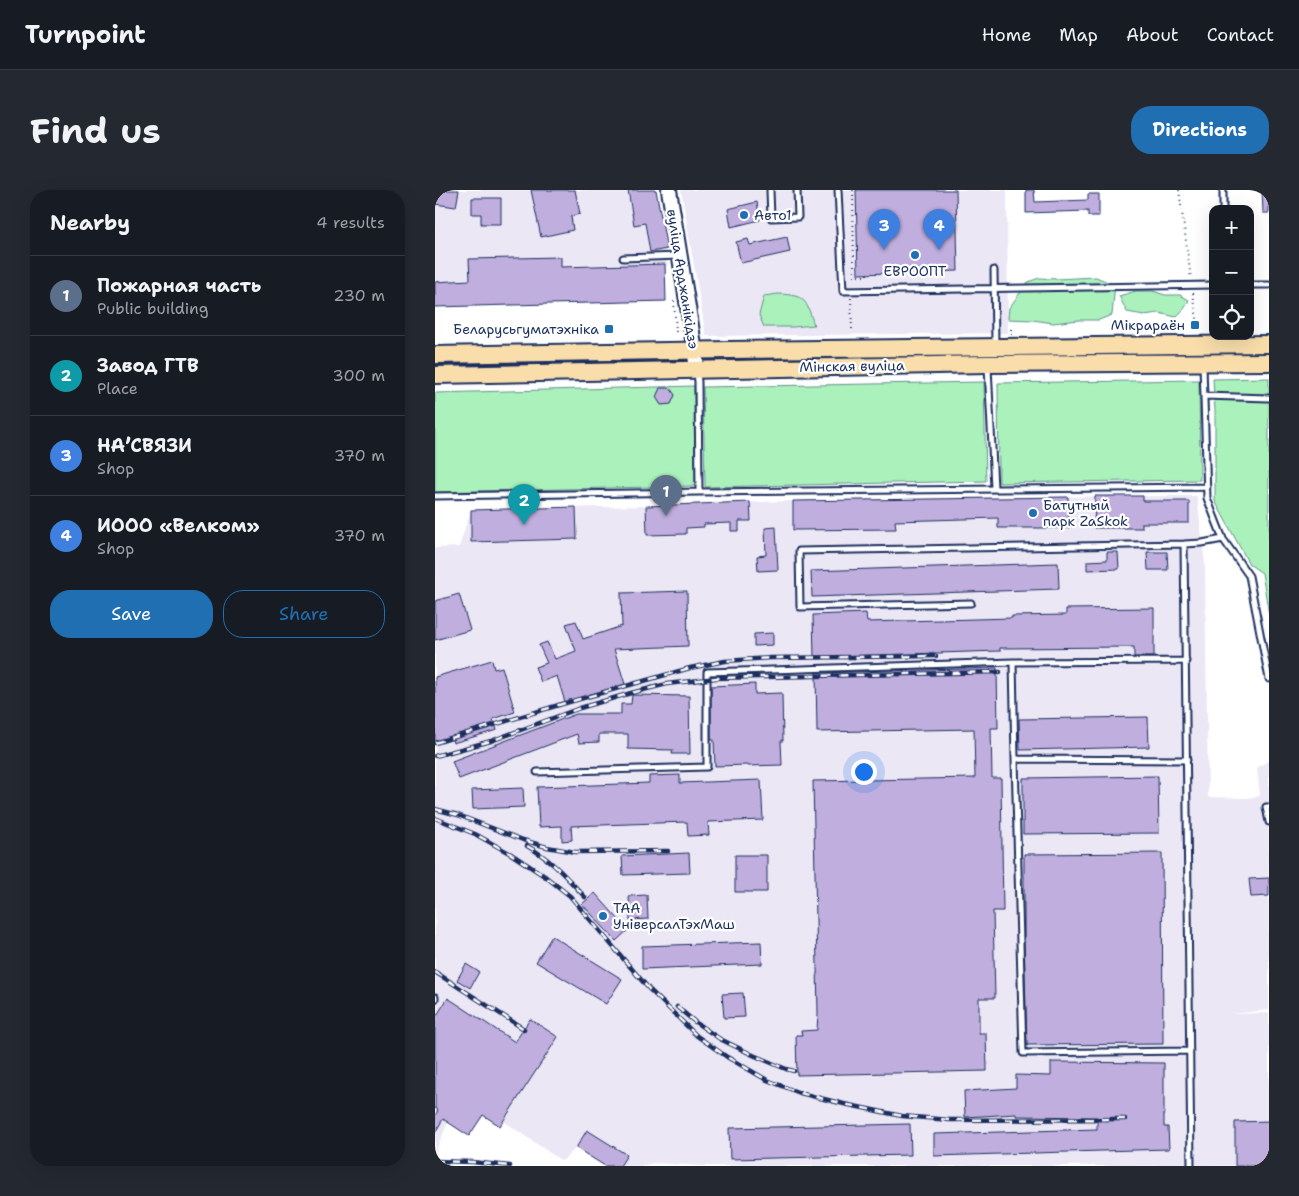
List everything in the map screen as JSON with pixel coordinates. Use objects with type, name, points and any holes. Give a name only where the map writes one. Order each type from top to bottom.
[{"type":"main road","name":"вуліца Арджанікідзэ","points":[[669,190],[697,369]]},
{"type":"main road","name":"Мінская вуліца","points":[[435,356],[695,350],[1269,344]]},
{"type":"main road","points":[[1128,345],[1135,351],[1135,356],[1130,363]]},
{"type":"main road","name":"Мінская вуліца","points":[[435,375],[988,364],[1269,362]]},
{"type":"lane","points":[[770,190],[771,218],[798,217],[797,190]]},
{"type":"lane","points":[[838,190],[843,291],[1209,285]]},
{"type":"lane","points":[[1223,190],[1223,205]]},
{"type":"lane","points":[[623,258],[680,256]]},
{"type":"lane","points":[[994,270],[995,347]]},
{"type":"lane","points":[[1254,285],[1269,285]]},
{"type":"lane","points":[[1203,344],[1207,498],[1223,539],[1249,576],[1269,679]]},
{"type":"lane","points":[[988,364],[994,488]]},
{"type":"lane","points":[[697,369],[699,492]]},
{"type":"lane","points":[[1204,396],[1269,398]]},
{"type":"lane","points":[[435,496],[1207,487]]},
{"type":"lane","points":[[971,603],[800,607],[799,551],[1184,544],[1223,539]]},
{"type":"lane","points":[[1184,544],[1191,1166]]},
{"type":"lane","points":[[537,772],[707,767],[707,672],[1013,662],[1186,661]]},
{"type":"lane","points":[[1013,662],[1023,1053],[1190,1051]]},
{"type":"lane","points":[[1015,759],[1187,760]]},
{"type":"lane","points":[[1269,807],[1266,807],[1269,822]]},
{"type":"path","points":[[853,190],[854,276],[867,276],[867,273]]},
{"type":"path","points":[[1179,190],[1198,325]]},
{"type":"path","points":[[851,290],[852,330]]},
{"type":"shaded area","points":[[435,190],[656,190],[668,265],[665,265],[666,301],[435,307]]},
{"type":"shaded area","points":[[681,190],[1007,190],[1008,333],[706,336]]},
{"type":"shaded area","points":[[1197,496],[1205,564],[1208,797],[1247,798],[1260,796],[1257,768],[1269,760],[1269,1010],[1230,1014],[1269,1013],[1269,1166],[705,1166],[653,1163],[642,1166],[605,1166],[576,1148],[562,1161],[503,1121],[483,1115],[469,1136],[448,1122],[435,1153],[435,548],[459,547],[471,510],[985,497]]},
{"type":"green space","points":[[1096,277],[1115,285],[1112,315],[1099,320],[1053,323],[1008,319],[1009,308],[1028,282],[1039,278]]},
{"type":"green space","points":[[1136,291],[1153,291],[1165,295],[1180,295],[1189,300],[1176,317],[1159,313],[1144,315],[1127,312],[1119,296]]},
{"type":"green space","points":[[778,294],[794,296],[803,300],[814,325],[764,327],[759,315],[764,296]]},
{"type":"green space","points":[[1269,378],[1269,615],[1262,573],[1249,564],[1215,501],[1213,379]]},
{"type":"green space","points":[[1199,380],[1200,480],[999,483],[998,383]]},
{"type":"green space","points":[[984,382],[986,481],[705,487],[703,387]]},
{"type":"green space","points":[[694,386],[695,486],[435,492],[435,393]]},
{"type":"building","points":[[435,190],[459,190],[456,207],[435,204]]},
{"type":"building","points":[[531,190],[575,190],[580,214],[571,216],[573,230],[541,237]]},
{"type":"building","points":[[628,190],[656,190],[667,249],[650,252],[645,223],[634,225]]},
{"type":"building","points":[[856,190],[956,190],[958,271],[858,274]]},
{"type":"building","points":[[1026,190],[1034,190],[1035,202],[1088,200],[1088,194],[1099,194],[1099,216],[1088,216],[1088,211],[1026,213]]},
{"type":"building","points":[[1262,190],[1269,190],[1269,213],[1263,213]]},
{"type":"building","points":[[472,198],[501,198],[501,224],[481,224],[481,214],[472,214]]},
{"type":"building","name":"Авто1","points":[[757,202],[760,220],[731,227],[728,209]]},
{"type":"building","points":[[787,237],[790,252],[741,263],[736,242],[748,239],[750,245]]},
{"type":"building","points":[[561,257],[561,267],[665,264],[666,301],[435,307],[435,282],[470,280],[469,259]]},
{"type":"building","points":[[660,388],[670,388],[675,395],[671,404],[661,405],[656,397]]},
{"type":"building","points":[[1095,496],[1143,496],[1143,501],[1189,501],[1189,523],[1142,523],[1142,528],[1094,528]]},
{"type":"building","points":[[1068,497],[1069,528],[998,528],[998,518],[895,521],[896,529],[793,530],[793,501]]},
{"type":"building","points":[[750,502],[751,521],[739,521],[739,531],[731,531],[731,523],[704,524],[704,527],[686,528],[686,534],[647,535],[646,506]]},
{"type":"building","points":[[576,507],[577,539],[471,542],[471,510]]},
{"type":"building","points":[[776,527],[778,570],[758,571],[757,556],[766,555],[765,528]]},
{"type":"building","points":[[1107,552],[1118,552],[1119,569],[1087,570],[1087,561],[1107,560]]},
{"type":"building","points":[[1147,552],[1167,552],[1168,570],[1148,570]]},
{"type":"building","points":[[1058,563],[1059,589],[812,597],[811,571]]},
{"type":"building","points":[[687,591],[688,646],[614,649],[625,684],[565,702],[557,676],[541,682],[535,667],[547,663],[539,645],[547,642],[555,659],[576,651],[566,624],[576,621],[583,639],[622,626],[621,593]]},
{"type":"building","points":[[459,594],[470,630],[435,640],[435,601]]},
{"type":"building","points":[[1154,608],[1154,657],[1134,657],[1134,647],[1000,648],[1000,651],[814,657],[813,615],[866,613],[867,622],[1066,615],[1066,609]]},
{"type":"building","points":[[773,633],[773,645],[754,646],[754,634]]},
{"type":"building","points":[[492,660],[494,669],[502,667],[515,712],[493,719],[497,730],[453,743],[451,736],[435,741],[435,677]]},
{"type":"building","points":[[997,668],[998,728],[991,728],[992,778],[1001,778],[1003,911],[993,911],[995,998],[979,998],[979,1033],[986,1033],[987,1071],[797,1075],[796,1035],[802,1035],[801,1031],[817,1030],[818,1013],[813,781],[975,778],[974,729],[817,732],[816,673]]},
{"type":"building","points":[[755,684],[755,694],[782,693],[782,765],[715,766],[714,740],[711,740],[711,686]]},
{"type":"building","points":[[632,695],[689,696],[690,754],[672,754],[673,750],[628,749],[628,734],[599,734],[599,742],[579,743],[577,734],[459,779],[452,761],[576,714],[621,714],[621,704],[631,704]]},
{"type":"building","points":[[1148,717],[1149,747],[1020,750],[1019,719]]},
{"type":"building","points":[[680,775],[680,783],[761,780],[763,820],[708,822],[709,835],[688,836],[687,822],[571,826],[572,840],[562,841],[562,826],[539,827],[537,787],[649,783],[649,776]]},
{"type":"building","points":[[1158,776],[1159,833],[1023,834],[1023,778]]},
{"type":"building","points":[[523,788],[524,807],[473,809],[472,790]]},
{"type":"building","points":[[689,853],[690,873],[623,875],[622,856]]},
{"type":"building","points":[[1162,853],[1163,1044],[1027,1045],[1024,854]]},
{"type":"building","points":[[735,855],[767,855],[767,892],[735,892]]},
{"type":"building","points":[[1269,878],[1269,896],[1251,897],[1249,879]]},
{"type":"building","points":[[595,893],[628,930],[616,941],[582,904]]},
{"type":"building","points":[[647,895],[648,919],[630,920],[629,896]]},
{"type":"building","points":[[552,936],[622,979],[606,1004],[536,962]]},
{"type":"building","points":[[761,942],[762,964],[642,969],[642,946]]},
{"type":"building","points":[[466,964],[479,972],[470,988],[457,980]]},
{"type":"building","points":[[743,993],[745,1017],[724,1018],[722,994]]},
{"type":"building","points":[[448,998],[515,1042],[530,1019],[558,1037],[500,1126],[483,1115],[469,1136],[443,1119],[435,1133],[435,1116],[438,1110],[435,1108],[435,1018]]},
{"type":"building","points":[[1051,1062],[1164,1063],[1164,1127],[1168,1127],[1169,1149],[934,1156],[934,1134],[1097,1129],[1097,1117],[1016,1116],[1016,1114],[965,1117],[964,1091],[1016,1088],[1016,1075],[1051,1076]]},
{"type":"building","points":[[1269,1121],[1269,1166],[1235,1166],[1235,1122]]},
{"type":"building","points":[[910,1124],[911,1155],[730,1159],[729,1128]]},
{"type":"building","points":[[587,1130],[627,1155],[620,1166],[605,1166],[576,1148]]},
{"type":"railway","points":[[435,743],[562,704],[690,668],[725,661],[771,658],[936,656]]},
{"type":"railway","points":[[435,756],[491,741],[580,708],[667,684],[716,678],[1000,672]]},
{"type":"railway","points":[[435,809],[458,815],[523,840],[547,847],[575,852],[668,851]]},
{"type":"railway","points":[[435,818],[475,834],[511,854],[546,877],[570,896],[649,989],[697,1036],[727,1057],[767,1080],[800,1093],[902,1116],[950,1120],[1125,1119]]},
{"type":"railway","points":[[527,846],[551,863],[585,897]]},
{"type":"railway","points":[[435,972],[524,1029]]},
{"type":"railway","points":[[677,1007],[720,1039],[753,1055],[794,1071]]},
{"type":"railway","points":[[435,1161],[510,1166]]},
{"type":"place","name":"Авто1","points":[[744,215]]},
{"type":"place","name":"НАʼСВЯЗИ","points":[[884,250]]},
{"type":"place","name":"ИООО «Велком»","points":[[939,250]]},
{"type":"place","name":"ЕВРООПТ","points":[[915,255]]},
{"type":"place","name":"Мікрараён","points":[[1195,325]]},
{"type":"place","name":"Беларусьгуматэхніка","points":[[609,329]]},
{"type":"place","name":"Батутный парк ZaSkok","points":[[1033,513]]},
{"type":"place","name":"Пожарная часть","points":[[666,516]]},
{"type":"place","name":"Завод ГТВ","points":[[524,525]]},
{"type":"place","name":"ТАА УніверсалТэхМаш","points":[[603,916]]}]
